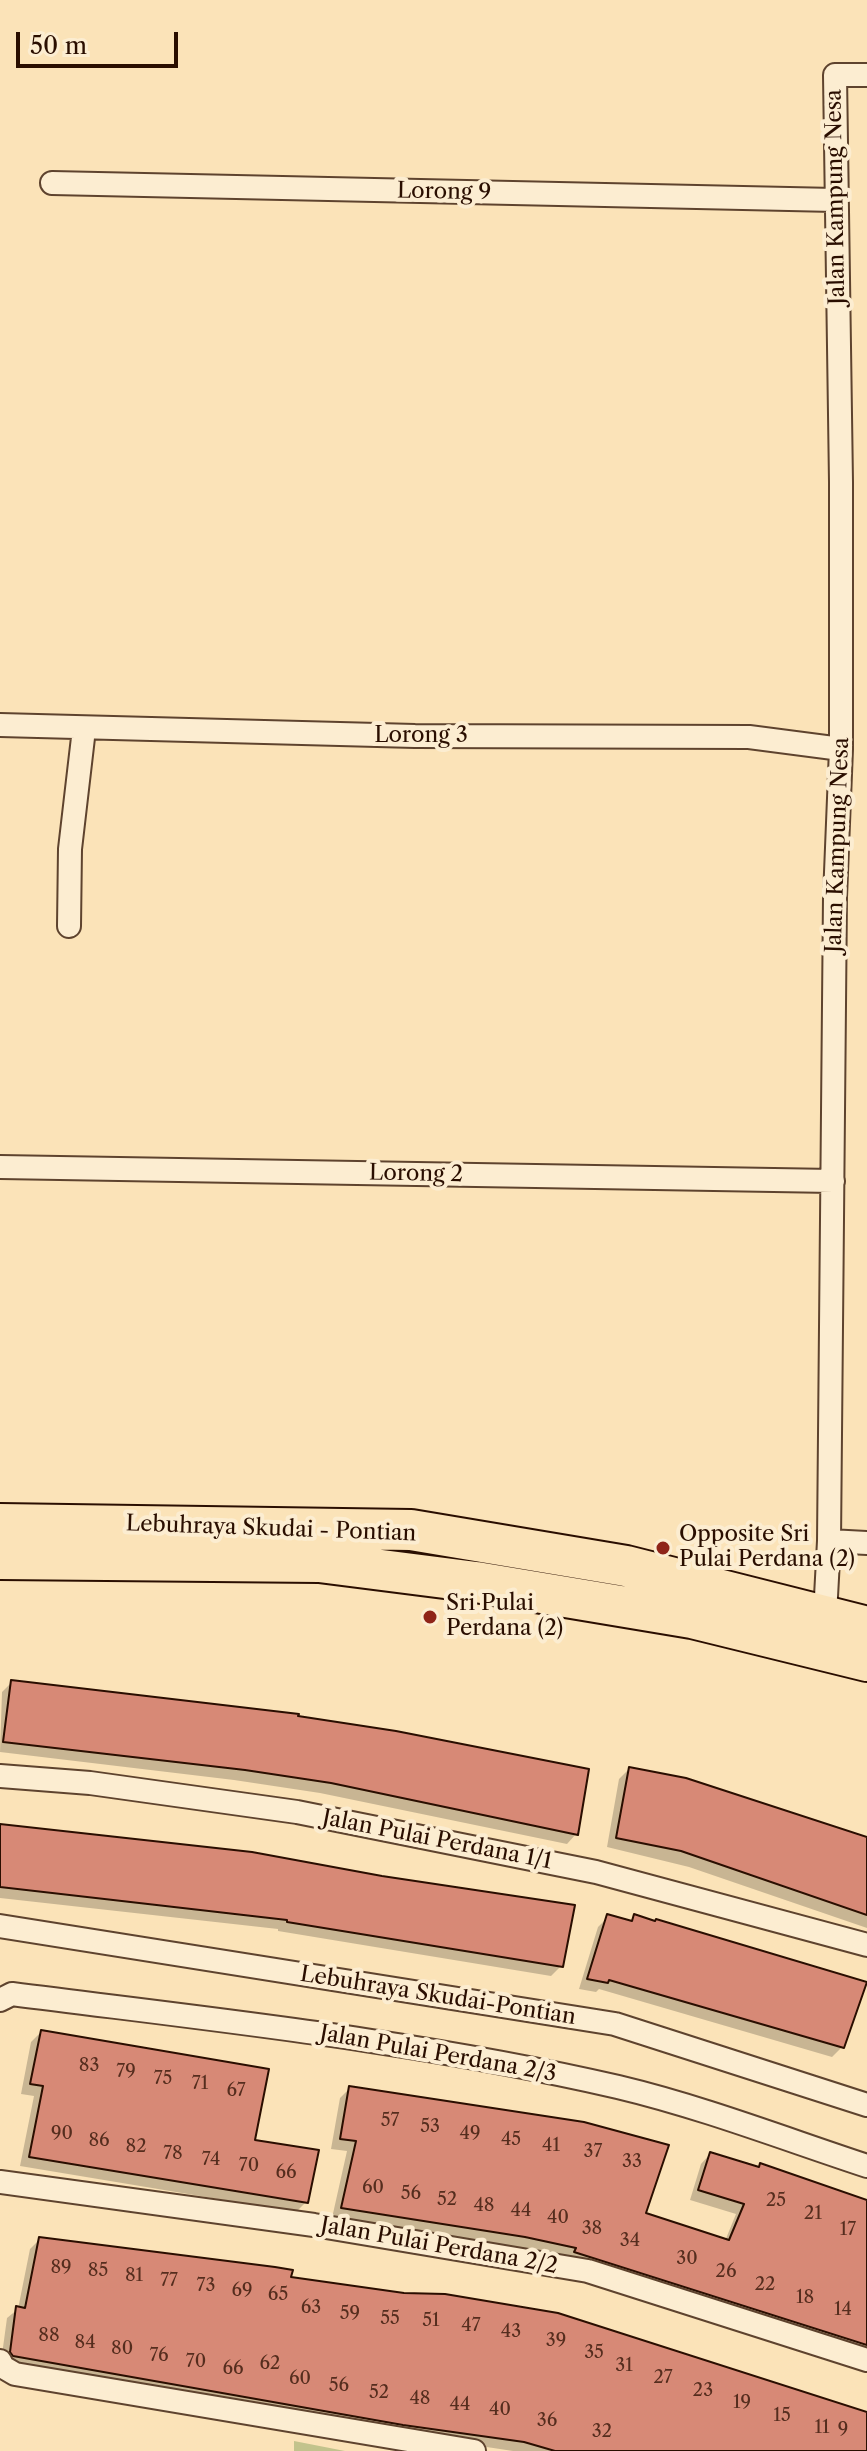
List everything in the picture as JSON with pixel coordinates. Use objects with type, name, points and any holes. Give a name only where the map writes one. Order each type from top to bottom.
[{"type":"highway","name":"Lebuhraya Skudai - Pontian","points":[[0,1524],[411,1530],[626,1566],[867,1627]]},
{"type":"highway","name":"Lebuhraya Skudai - Pontian","points":[[0,1559],[319,1562],[476,1582],[692,1618],[867,1661]]},
{"type":"street","name":"Jalan Kampung Nesa","points":[[825,1615],[829,1541],[835,897],[841,749],[835,75],[867,75]]},
{"type":"street","name":"Lorong 9","points":[[52,183],[835,200]]},
{"type":"street","name":"Lorong 3","points":[[0,725],[415,736],[749,737],[841,749]]},
{"type":"street","points":[[69,926],[70,849],[84,729]]},
{"type":"street","name":"Lorong 2","points":[[0,1167],[833,1181]]},
{"type":"street","points":[[829,1541],[867,1543]]},
{"type":"street","name":"Jalan Pulai Perdana 1/1","points":[[0,1776],[90,1783],[297,1812],[596,1872],[867,1945]]},
{"type":"street","name":"Lebuhraya Skudai-Pontian","points":[[0,1926],[615,2024],[867,2105]]},
{"type":"street","name":"Jalan Pulai Perdana 2/3","points":[[0,2000],[12,1994],[352,2037],[528,2069],[621,2088],[867,2166]]},
{"type":"street","name":"Jalan Pulai Perdana 2/2","points":[[0,2182],[314,2225],[588,2271],[867,2360]]},
{"type":"street","points":[[0,2361],[3,2367],[15,2374],[474,2451]]},
{"type":"green space","points":[[294,2441],[345,2451],[294,2451]]},
{"type":"building","points":[[11,1680],[299,1714],[589,1769],[578,1835],[331,1783],[3,1742]]},
{"type":"building","points":[[629,1767],[686,1778],[867,1837],[867,1915],[681,1851],[616,1838]]},
{"type":"building","points":[[0,1824],[252,1852],[382,1876],[575,1905],[563,1967],[287,1920],[0,1887]]},
{"type":"building","points":[[607,1914],[632,1921],[634,1914],[656,1919],[867,1982],[844,2048],[609,1980],[608,1983],[587,1979]]},
{"type":"building","points":[[41,2030],[269,2069],[255,2140],[319,2150],[308,2203],[29,2157],[43,2086],[30,2084]]},
{"type":"building","points":[[349,2086],[584,2122],[669,2145],[646,2213],[729,2240],[744,2204],[698,2190],[710,2152],[759,2167],[760,2163],[867,2200],[867,2345],[574,2252],[576,2248],[341,2208],[356,2141],[340,2139]]},
{"type":"building","points":[[39,2237],[275,2267],[293,2270],[291,2277],[404,2293],[445,2294],[558,2313],[867,2412],[867,2451],[555,2451],[524,2442],[403,2425],[13,2356],[10,2352],[16,2306],[25,2308]]},
{"type":"place","name":"Opposite Sri Pulai Perdana (2)","points":[[663,1548]]},
{"type":"place","name":"Sri Pulai Perdana (2)","points":[[430,1617]]}]
